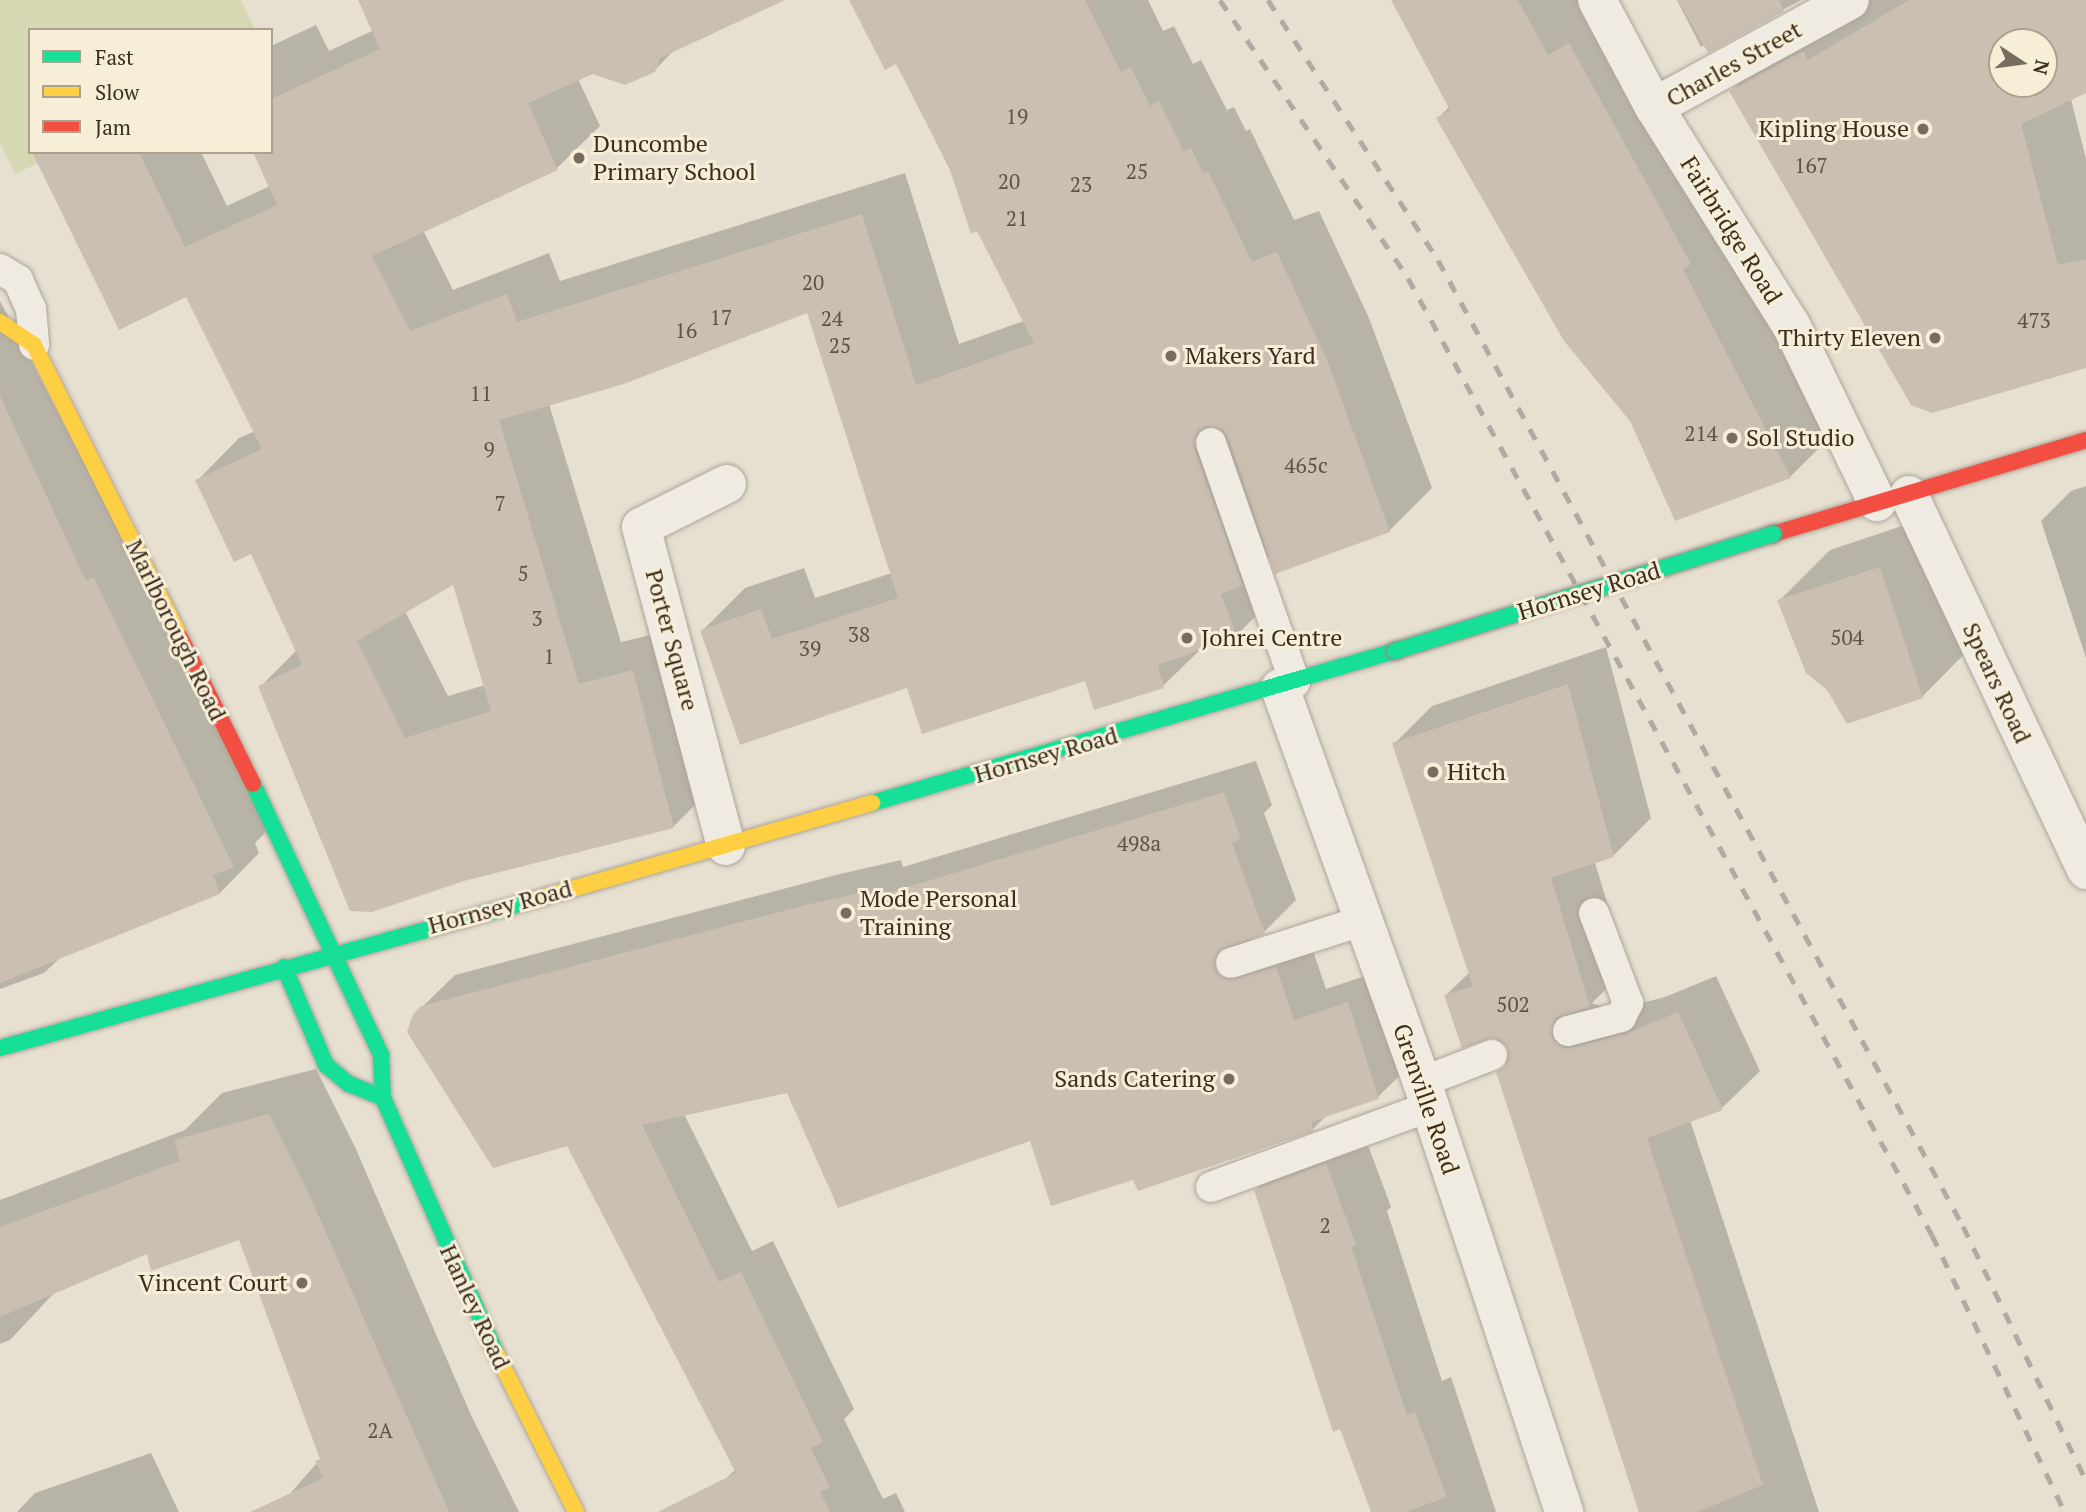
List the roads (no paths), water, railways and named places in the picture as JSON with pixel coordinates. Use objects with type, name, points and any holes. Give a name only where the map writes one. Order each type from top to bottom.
[{"type":"main road","name":"Marlborough Road","points":[[0,322],[34,345],[335,953]]},
{"type":"main road","name":"Hornsey Road","points":[[0,1048],[726,846],[1288,685],[2086,440]]},
{"type":"main road","name":"Hanley Road","points":[[335,953],[381,1055],[383,1098],[482,1326],[576,1512]]},
{"type":"main road","points":[[284,967],[326,1065],[349,1084],[383,1098]]},
{"type":"street","name":"Fairbridge Road","points":[[1598,0],[1654,107],[1791,326],[1893,499]]},
{"type":"street","name":"Charles Street","points":[[1654,107],[1850,0]]},
{"type":"street","name":"Porter Square","points":[[726,846],[641,527],[727,484]]},
{"type":"street","name":"Spears Road","points":[[1893,499],[2086,870]]},
{"type":"street","name":"Grenville Road","points":[[1288,685],[1362,920],[1426,1095],[1563,1512]]},
{"type":"lane","points":[[0,269],[18,280],[31,309],[34,345]]},
{"type":"lane","points":[[1211,443],[1288,685]]},
{"type":"lane","points":[[1568,1031],[1620,1017],[1628,1003],[1594,913]]},
{"type":"lane","points":[[1231,963],[1362,920]]},
{"type":"lane","points":[[1211,1187],[1426,1095],[1492,1055]]},
{"type":"railway","points":[[1220,0],[1408,278],[1932,1235],[2065,1512]]},
{"type":"railway","points":[[1268,0],[1438,260],[1963,1226],[2086,1481]]},
{"type":"place","name":"Kipling House","points":[[1923,129]]},
{"type":"place","name":"Duncombe Primary School","points":[[579,158]]},
{"type":"place","name":"Thirty Eleven","points":[[1935,338]]},
{"type":"place","name":"Makers Yard","points":[[1171,356]]},
{"type":"place","name":"Sol Studio","points":[[1732,438]]},
{"type":"place","name":"Johrei Centre","points":[[1187,638]]},
{"type":"place","name":"Hitch","points":[[1433,772]]},
{"type":"place","name":"Mode Personal Training","points":[[846,913]]},
{"type":"place","name":"Sands Catering","points":[[1229,1079]]},
{"type":"place","name":"Vincent Court","points":[[302,1283]]}]
